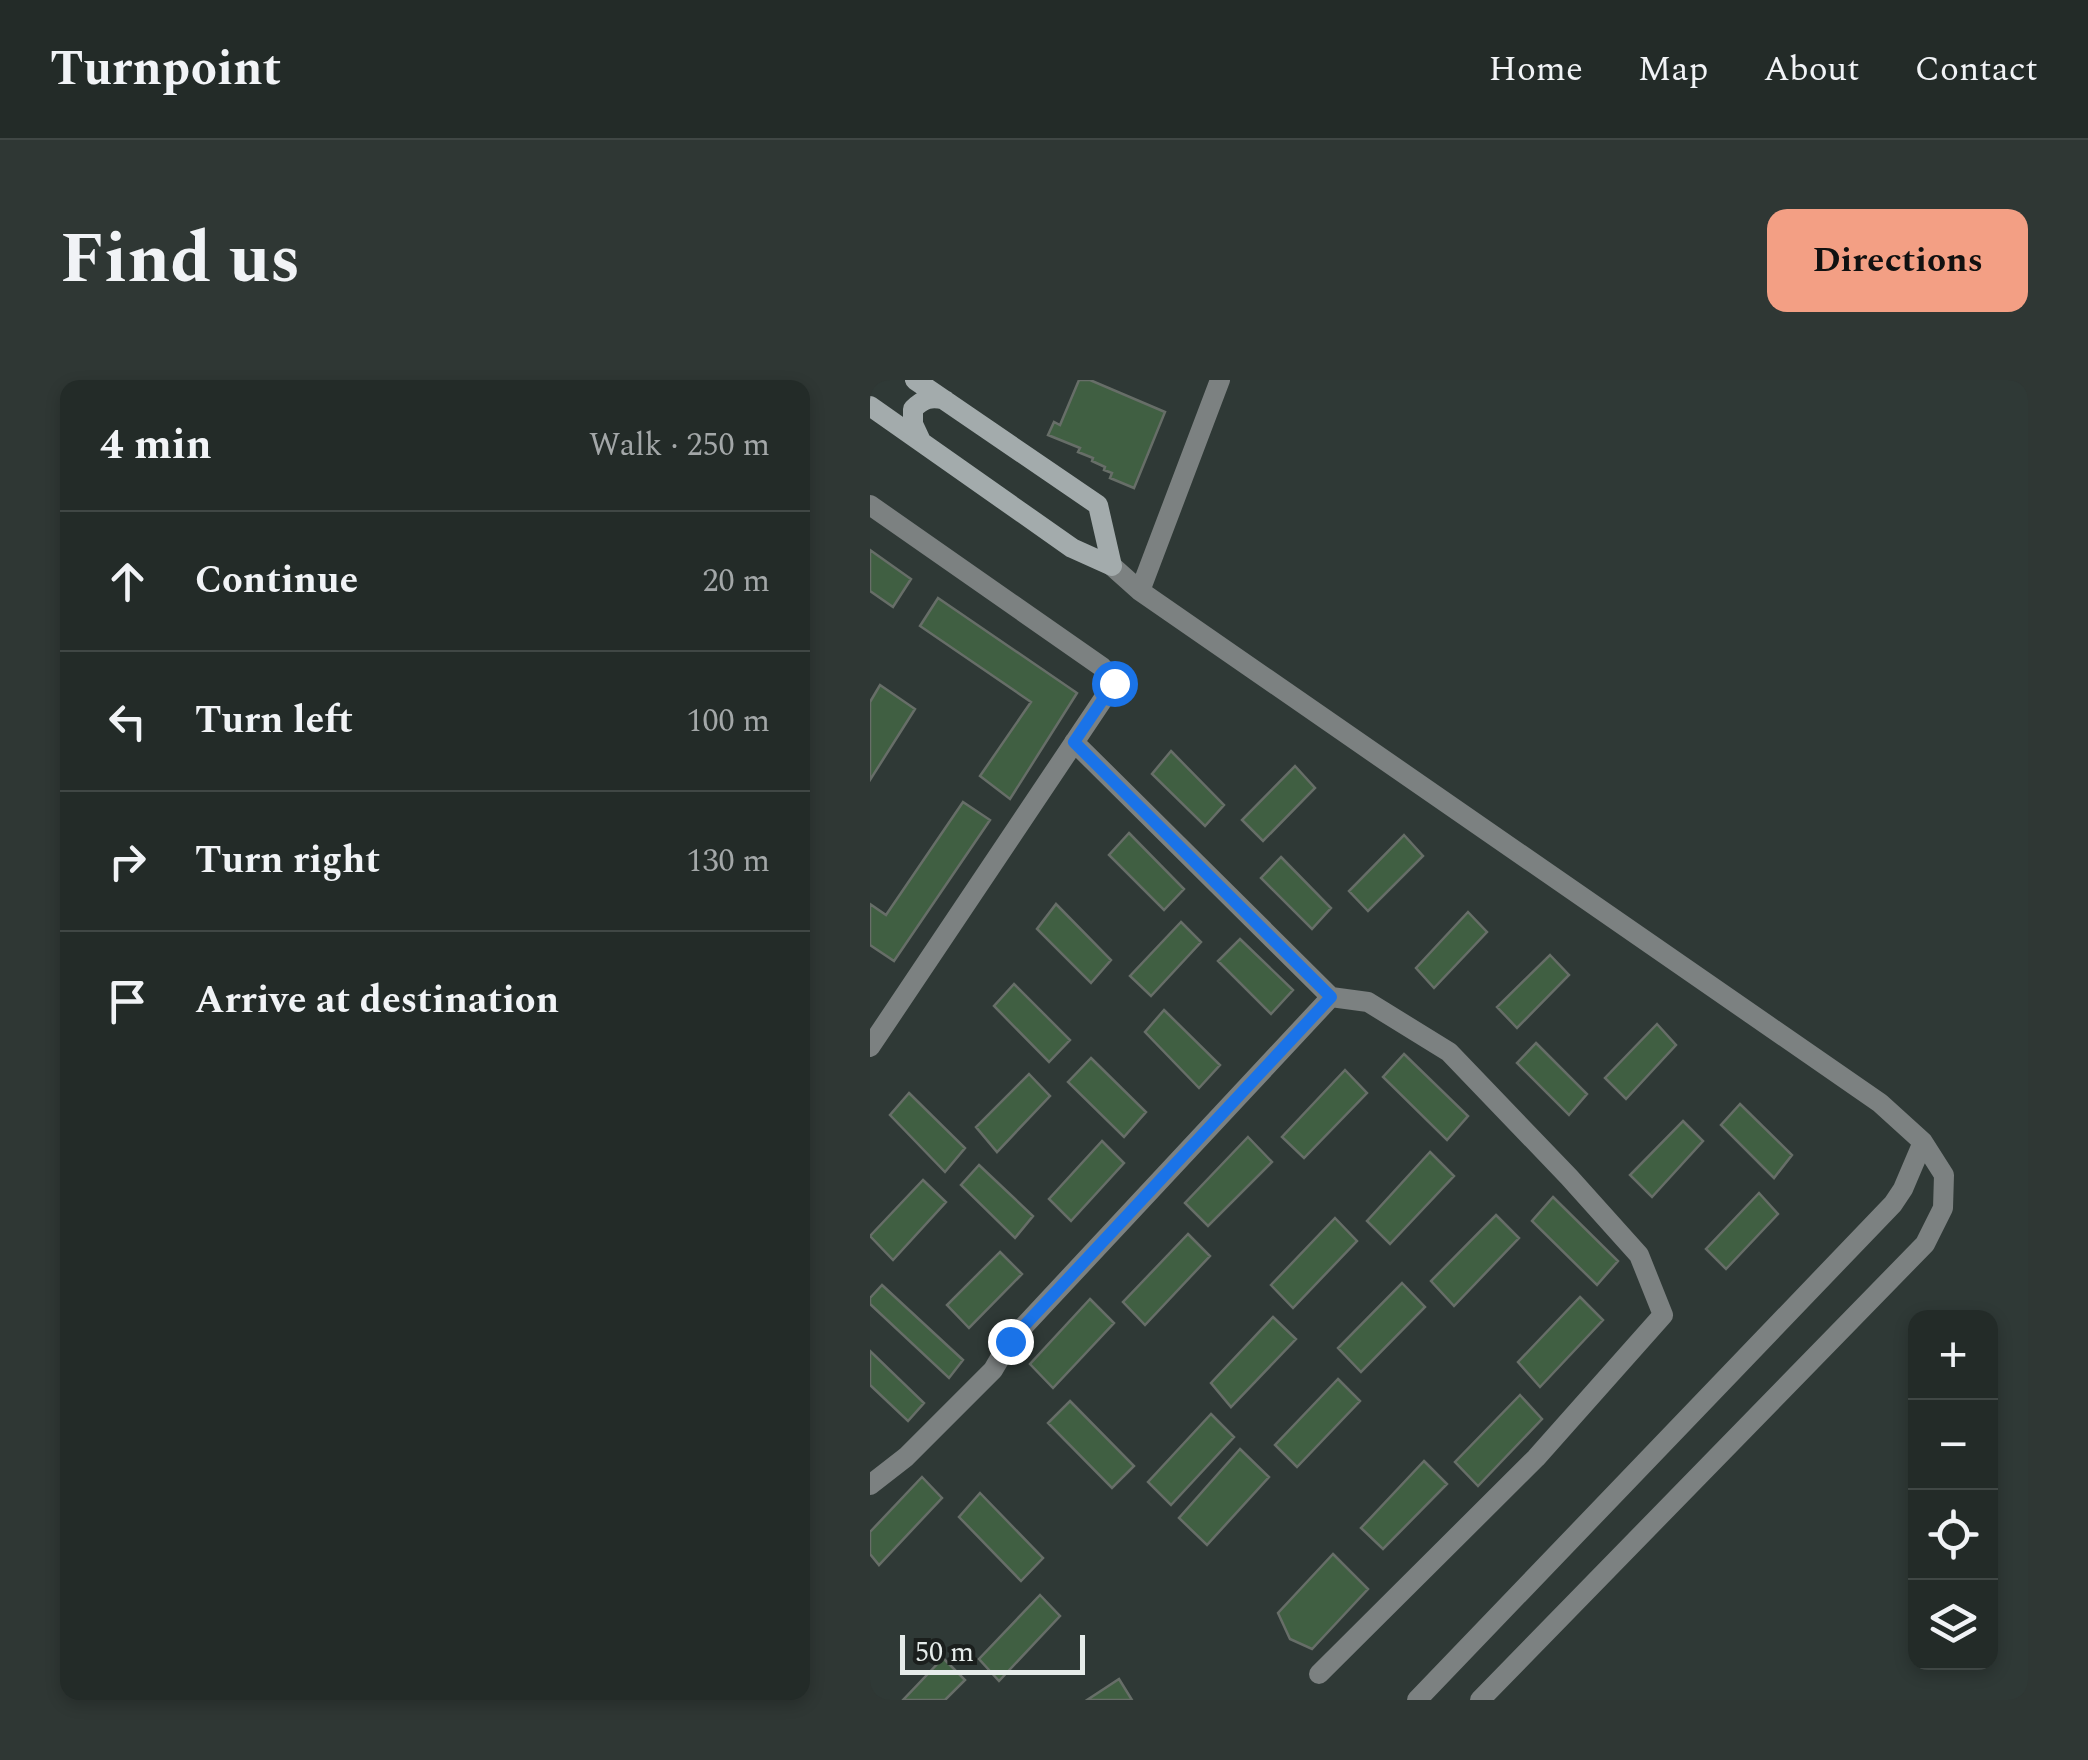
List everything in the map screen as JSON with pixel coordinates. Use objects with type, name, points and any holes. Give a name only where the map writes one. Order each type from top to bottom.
[{"type":"main road","points":[[915,380],[1098,504],[1112,566]]},
{"type":"main road","points":[[922,442],[913,424],[913,410],[921,401],[934,397],[945,400]]},
{"type":"main road","points":[[870,406],[1072,548],[1112,566]]},
{"type":"street","points":[[1140,591],[1220,380]]},
{"type":"street","points":[[870,505],[1102,666],[1114,683],[870,1047]]},
{"type":"street","points":[[1112,566],[1140,591],[1880,1103],[1923,1142],[1944,1174],[1943,1208],[1925,1244],[1480,1700]]},
{"type":"street","points":[[1074,742],[1331,997],[1368,1002],[1449,1052],[1639,1255],[1663,1315],[1536,1458],[1319,1674]]},
{"type":"street","points":[[870,1485],[906,1457],[994,1370],[1010,1341],[1331,997]]},
{"type":"street","points":[[870,1008],[888,1020]]},
{"type":"street","points":[[1416,1700],[1893,1204],[1923,1142]]},
{"type":"building","points":[[1079,380],[1090,380],[1165,412],[1134,488],[1110,478],[1112,473],[1078,452],[1080,448],[1048,435],[1054,422],[1060,425]]},
{"type":"building","points":[[870,550],[911,579],[893,607],[870,591]]},
{"type":"building","points":[[938,598],[1077,693],[1010,799],[980,776],[1031,702],[920,626]]},
{"type":"building","points":[[880,685],[915,709],[870,780],[870,702]]},
{"type":"building","points":[[1171,751],[1224,805],[1205,826],[1152,774]]},
{"type":"building","points":[[1295,766],[1315,788],[1263,841],[1242,820]]},
{"type":"building","points":[[963,802],[990,820],[894,961],[870,945],[870,904],[886,915]]},
{"type":"building","points":[[1129,833],[1184,889],[1164,910],[1109,855]]},
{"type":"building","points":[[1404,835],[1423,856],[1368,911],[1349,891]]},
{"type":"building","points":[[1281,857],[1331,908],[1312,929],[1261,878]]},
{"type":"building","points":[[1056,904],[1111,960],[1091,983],[1037,929]]},
{"type":"building","points":[[1468,912],[1487,932],[1434,988],[1416,968]]},
{"type":"building","points":[[1181,922],[1201,942],[1151,996],[1130,976]]},
{"type":"building","points":[[1240,939],[1293,990],[1271,1014],[1218,961]]},
{"type":"building","points":[[1550,955],[1569,975],[1517,1028],[1497,1007]]},
{"type":"building","points":[[1014,984],[1070,1040],[1049,1062],[994,1006]]},
{"type":"building","points":[[1164,1010],[1220,1065],[1199,1088],[1145,1032]]},
{"type":"building","points":[[1657,1024],[1676,1045],[1626,1099],[1605,1078]]},
{"type":"building","points":[[1536,1043],[1587,1094],[1569,1115],[1517,1063]]},
{"type":"building","points":[[1404,1054],[1468,1116],[1447,1140],[1383,1077]]},
{"type":"building","points":[[1091,1058],[1146,1112],[1124,1137],[1068,1082]]},
{"type":"building","points":[[1345,1070],[1367,1093],[1304,1158],[1282,1137]]},
{"type":"building","points":[[1029,1074],[1050,1096],[997,1152],[976,1127]]},
{"type":"building","points":[[909,1093],[965,1148],[945,1172],[890,1115]]},
{"type":"building","points":[[1740,1104],[1792,1155],[1774,1178],[1721,1125]]},
{"type":"building","points":[[1683,1121],[1703,1141],[1652,1197],[1630,1175]]},
{"type":"building","points":[[1248,1137],[1272,1162],[1208,1226],[1185,1203]]},
{"type":"building","points":[[1102,1141],[1124,1163],[1071,1221],[1049,1199]]},
{"type":"building","points":[[1430,1152],[1454,1176],[1390,1244],[1367,1221]]},
{"type":"building","points":[[979,1165],[1033,1216],[1015,1238],[961,1185]]},
{"type":"building","points":[[923,1180],[946,1202],[893,1260],[870,1236]]},
{"type":"building","points":[[1759,1193],[1778,1214],[1726,1269],[1706,1249]]},
{"type":"building","points":[[1553,1197],[1618,1261],[1597,1285],[1532,1221]]},
{"type":"building","points":[[1496,1215],[1519,1238],[1454,1306],[1431,1281]]},
{"type":"building","points":[[1335,1218],[1357,1241],[1293,1308],[1271,1285]]},
{"type":"building","points":[[1188,1234],[1210,1256],[1145,1325],[1123,1302]]},
{"type":"building","points":[[1000,1252],[1022,1274],[969,1328],[947,1305]]},
{"type":"building","points":[[1402,1283],[1425,1307],[1361,1372],[1338,1348]]},
{"type":"building","points":[[882,1285],[963,1360],[949,1378],[870,1304],[870,1298]]},
{"type":"building","points":[[1580,1297],[1603,1320],[1540,1387],[1518,1362]]},
{"type":"building","points":[[1090,1299],[1114,1323],[1053,1388],[1030,1364]]},
{"type":"building","points":[[1273,1317],[1296,1339],[1231,1407],[1211,1383]]},
{"type":"building","points":[[870,1351],[924,1403],[908,1421],[870,1385]]},
{"type":"building","points":[[1338,1379],[1360,1401],[1297,1467],[1275,1445]]},
{"type":"building","points":[[1520,1395],[1542,1419],[1478,1486],[1455,1462]]},
{"type":"building","points":[[1070,1401],[1134,1466],[1112,1488],[1048,1423]]},
{"type":"building","points":[[1211,1414],[1234,1437],[1171,1505],[1148,1482]]},
{"type":"building","points":[[1240,1449],[1269,1477],[1207,1545],[1179,1518]]},
{"type":"building","points":[[1424,1461],[1447,1484],[1383,1549],[1361,1528]]},
{"type":"building","points":[[922,1477],[942,1498],[879,1565],[870,1554],[870,1532]]},
{"type":"building","points":[[980,1493],[1043,1558],[1021,1581],[959,1517]]},
{"type":"building","points":[[1333,1554],[1368,1589],[1312,1649],[1290,1639],[1278,1613]]},
{"type":"building","points":[[1040,1595],[1060,1616],[999,1681],[979,1659]]},
{"type":"building","points":[[943,1658],[965,1680],[945,1700],[903,1700]]},
{"type":"building","points":[[1119,1679],[1132,1700],[1087,1700]]},
{"type":"route","points":[[1010,1341],[1331,997],[1074,742],[1114,683]]}]
